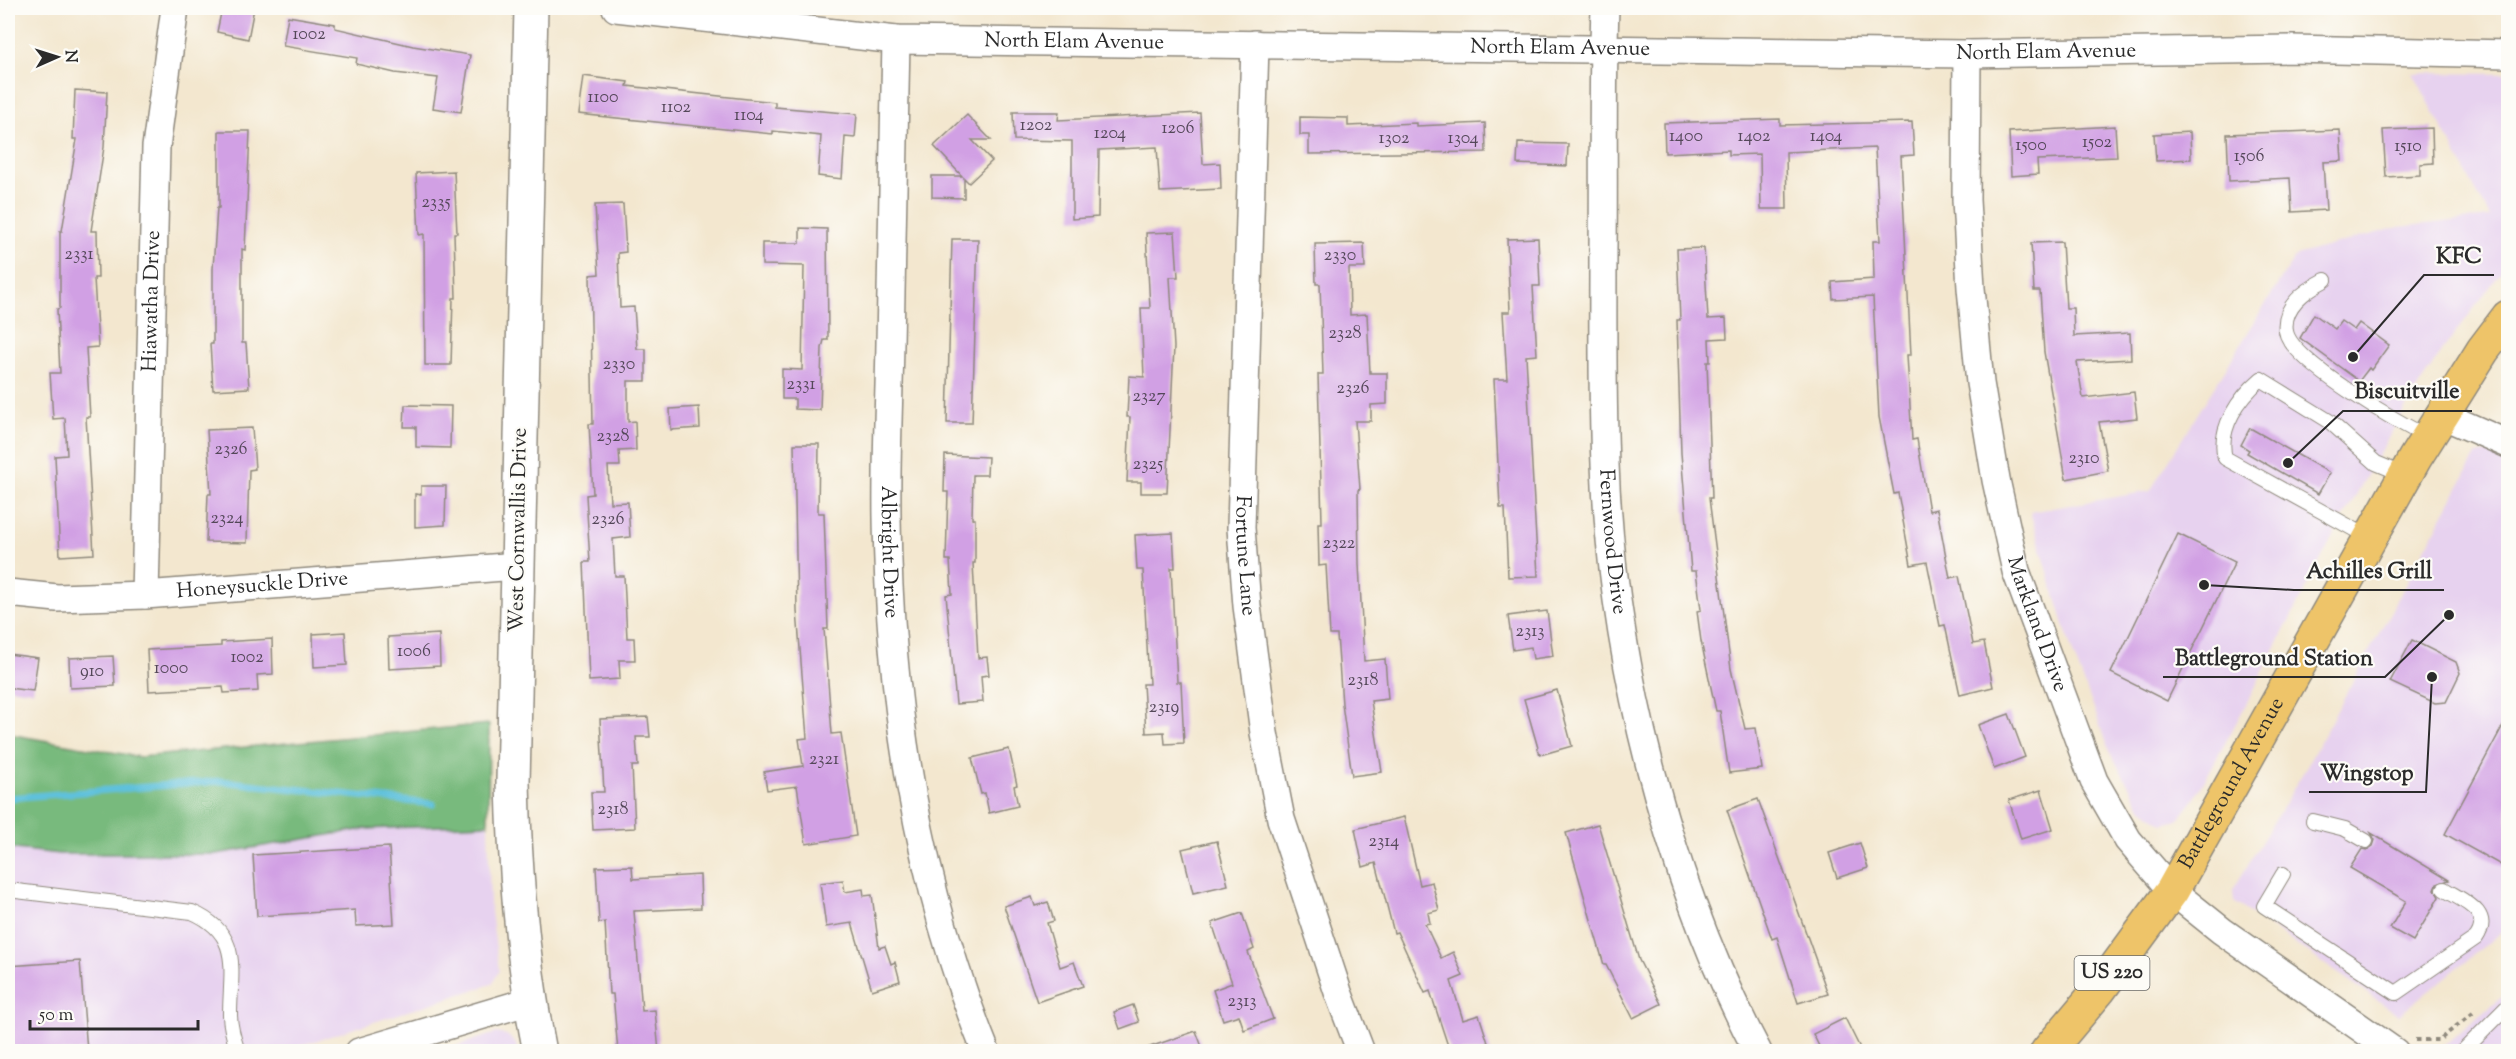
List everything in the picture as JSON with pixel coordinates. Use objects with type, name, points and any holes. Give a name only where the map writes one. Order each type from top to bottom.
[{"type":"main road","name":"Battleground Avenue","points":[[2046,1052],[2099,990],[2172,891],[2405,475],[2483,351],[2508,317]]},
{"type":"street","name":"Hiawatha Drive","points":[[144,595],[156,147],[175,8]]},
{"type":"street","name":"West Cornwallis Drive","points":[[531,8],[513,782],[515,870],[530,1001],[540,1052]]},
{"type":"street","name":"North Elam Avenue","points":[[616,8],[896,40],[1967,54],[2292,49],[2508,54]]},
{"type":"street","name":"Fernwood Drive","points":[[1605,8],[1605,466],[1613,561],[1626,651],[1644,739],[1688,886],[1707,939],[1758,1052]]},
{"type":"street","name":"Albright Drive","points":[[896,40],[887,516],[893,650],[907,767],[920,837],[950,946],[986,1052]]},
{"type":"street","name":"Fortune Lane","points":[[1255,44],[1241,528],[1247,606],[1264,733],[1281,819],[1338,992],[1361,1052]]},
{"type":"street","name":"Markland Drive","points":[[1967,54],[1966,200],[1971,288],[1985,412],[2013,559],[2049,665],[2094,781],[2128,840],[2172,891],[2222,931],[2390,1048]]},
{"type":"street","points":[[2435,426],[2508,444]]},
{"type":"street","name":"Honeysuckle Drive","points":[[8,592],[57,598],[144,595],[518,566]]},
{"type":"street","points":[[359,1052],[530,1001]]},
{"type":"lane","points":[[2325,280],[2295,300],[2286,319],[2286,332],[2291,345],[2348,391],[2399,424],[2435,426]]},
{"type":"lane","points":[[2370,538],[2225,458],[2222,449],[2231,414],[2244,394],[2261,379],[2329,421],[2376,463],[2405,475]]},
{"type":"lane","points":[[2313,821],[2345,829],[2366,842]]},
{"type":"lane","points":[[2283,874],[2264,906],[2396,993],[2476,938],[2482,928],[2482,918],[2476,908],[2444,889]]},
{"type":"lane","points":[[8,890],[192,912],[206,918],[220,933],[233,966],[230,1017],[238,1052]]},
{"type":"lane","points":[[2462,1052],[2508,1006]]},
{"type":"path","points":[[2390,1048],[2421,1039],[2439,1040],[2475,1011]]},
{"type":"shaded area","points":[[2413,73],[2508,74],[2508,263],[2441,352],[2405,408],[2333,536],[2195,798],[2178,820],[2163,824],[2141,807],[2111,754],[2072,651],[2030,512],[2150,491],[2296,255],[2399,227],[2490,217]]},
{"type":"shaded area","points":[[2495,452],[2508,458],[2508,927],[2399,1015],[2234,902],[2233,890],[2304,771],[2476,455]]},
{"type":"shaded area","points":[[488,824],[490,904],[499,971],[492,984],[284,1051],[8,1052],[8,848],[59,854],[216,854],[364,829]]},
{"type":"shaded area","points":[[2508,992],[2508,1051],[2438,1050]]},
{"type":"shaded area","points":[[496,1033],[507,1035],[516,1044],[517,1051],[441,1051]]},
{"type":"green space","points":[[489,724],[488,824],[364,829],[216,854],[59,854],[8,848],[8,734],[140,757]]},
{"type":"building","points":[[222,8],[254,8],[248,39],[217,32]]},
{"type":"building","points":[[288,16],[335,24],[335,28],[413,46],[470,55],[461,112],[433,108],[438,78],[395,73],[356,64],[357,58],[283,46]]},
{"type":"building","points":[[583,76],[628,82],[627,86],[775,102],[775,107],[857,114],[855,138],[845,137],[842,179],[818,176],[821,136],[773,131],[773,134],[578,114]]},
{"type":"building","points":[[75,90],[107,92],[104,147],[91,231],[97,231],[98,278],[94,278],[98,347],[86,348],[90,417],[86,417],[94,554],[60,556],[55,456],[67,455],[65,418],[53,419],[50,373],[60,373],[57,309],[60,308],[60,231],[62,231],[77,139],[73,139]]},
{"type":"building","points":[[1013,112],[1059,112],[1058,120],[1200,113],[1203,164],[1220,163],[1221,189],[1160,192],[1157,147],[1099,150],[1098,217],[1072,219],[1072,141],[1014,140]]},
{"type":"building","points":[[967,115],[991,140],[972,140],[992,161],[969,183],[964,178],[964,198],[932,197],[932,176],[962,176],[934,146]]},
{"type":"building","points":[[1300,117],[1348,118],[1348,126],[1485,123],[1486,152],[1309,154],[1309,135],[1300,135]]},
{"type":"building","points":[[1780,119],[1780,125],[1912,122],[1914,155],[1901,156],[1911,355],[1907,355],[1912,440],[1917,439],[1929,511],[1937,509],[1950,578],[1959,576],[1973,644],[1984,642],[1993,687],[1960,695],[1945,625],[1940,626],[1927,562],[1911,565],[1898,493],[1894,494],[1879,417],[1873,297],[1833,299],[1832,282],[1874,279],[1873,241],[1880,241],[1875,148],[1786,152],[1787,209],[1761,209],[1760,154],[1729,155],[1729,150],[1665,153],[1664,123]]},
{"type":"building","points":[[2115,126],[2117,157],[2037,160],[2038,174],[2011,176],[2009,132]]},
{"type":"building","points":[[2432,128],[2433,163],[2420,164],[2420,175],[2386,177],[2383,130]]},
{"type":"building","points":[[2340,130],[2342,161],[2323,162],[2326,210],[2292,212],[2290,178],[2229,181],[2227,134]]},
{"type":"building","points":[[219,131],[250,131],[245,250],[242,249],[242,343],[246,343],[249,388],[213,390],[210,344],[213,344],[213,269],[217,208],[219,208]]},
{"type":"building","points":[[2190,132],[2191,159],[2156,161],[2154,134]]},
{"type":"building","points":[[1518,143],[1568,144],[1567,166],[1517,164]]},
{"type":"building","points":[[454,171],[457,233],[454,233],[456,298],[453,298],[451,365],[425,365],[424,234],[419,235],[416,173]]},
{"type":"building","points":[[623,204],[626,252],[618,253],[620,308],[634,307],[637,349],[646,349],[646,381],[628,381],[628,422],[635,421],[636,450],[619,451],[620,466],[608,466],[610,503],[628,502],[630,537],[613,539],[615,576],[624,576],[627,638],[634,638],[635,660],[619,660],[620,679],[589,681],[584,562],[590,562],[586,495],[593,494],[589,424],[593,424],[590,275],[599,274],[595,205]]},
{"type":"building","points":[[800,228],[827,229],[828,340],[824,340],[822,348],[820,410],[795,409],[795,399],[782,399],[782,369],[802,370],[804,266],[762,265],[762,243],[800,243]]},
{"type":"building","points":[[1175,232],[1178,277],[1170,277],[1174,347],[1167,493],[1141,493],[1141,482],[1127,482],[1130,417],[1127,417],[1129,376],[1144,377],[1141,308],[1150,308],[1146,233]]},
{"type":"building","points":[[1538,238],[1540,286],[1533,286],[1537,355],[1526,356],[1538,576],[1508,577],[1505,508],[1500,508],[1494,379],[1507,379],[1503,312],[1510,312],[1507,239]]},
{"type":"building","points":[[952,239],[978,239],[972,423],[947,423]]},
{"type":"building","points":[[2062,242],[2066,308],[2073,308],[2074,336],[2130,333],[2131,359],[2077,362],[2083,398],[2134,392],[2137,418],[2099,422],[2108,471],[2066,479],[2044,352],[2040,291],[2034,291],[2031,243]]},
{"type":"building","points":[[1364,243],[1365,268],[1349,268],[1350,315],[1367,314],[1370,373],[1387,373],[1387,404],[1371,405],[1371,421],[1355,421],[1360,489],[1358,490],[1359,564],[1364,661],[1385,659],[1388,699],[1371,701],[1382,772],[1352,776],[1342,704],[1337,635],[1330,635],[1326,565],[1319,566],[1318,523],[1322,523],[1318,374],[1323,374],[1320,284],[1316,284],[1315,244]]},
{"type":"building","points":[[1704,248],[1708,319],[1726,318],[1727,338],[1709,339],[1710,362],[1707,362],[1712,498],[1709,498],[1731,669],[1745,729],[1756,728],[1762,769],[1729,773],[1720,711],[1716,711],[1701,641],[1697,611],[1701,610],[1696,571],[1691,571],[1681,453],[1677,249]]},
{"type":"building","points":[[2314,314],[2335,329],[2341,321],[2354,330],[2359,323],[2389,345],[2371,370],[2369,368],[2359,381],[2300,338]]},
{"type":"building","points":[[405,405],[451,406],[450,448],[416,447],[416,427],[404,427]]},
{"type":"building","points":[[699,407],[700,428],[671,430],[670,409]]},
{"type":"building","points":[[252,428],[255,469],[249,470],[247,543],[206,542],[208,494],[211,494],[207,430]]},
{"type":"building","points":[[2250,428],[2330,473],[2318,494],[2247,453],[2249,450],[2241,445]]},
{"type":"building","points":[[794,444],[819,444],[818,513],[824,513],[828,629],[824,629],[832,734],[841,733],[856,836],[806,844],[797,786],[767,790],[764,772],[803,766],[799,739],[807,738],[797,611]]},
{"type":"building","points":[[945,455],[988,457],[987,475],[973,475],[972,519],[975,519],[975,563],[973,563],[978,658],[987,657],[989,675],[981,676],[983,702],[956,704],[946,595],[952,594],[950,560],[946,560],[948,492],[944,492]]},
{"type":"building","points":[[421,486],[446,486],[445,525],[415,527],[415,494],[421,495]]},
{"type":"building","points":[[1173,533],[1175,568],[1171,568],[1177,682],[1181,682],[1184,743],[1165,744],[1164,732],[1146,733],[1143,684],[1149,684],[1143,570],[1137,570],[1135,535]]},
{"type":"building","points":[[2178,534],[2235,562],[2167,701],[2111,673]]},
{"type":"building","points":[[1547,611],[1553,656],[1533,659],[1531,647],[1513,650],[1508,616]]},
{"type":"building","points":[[345,632],[347,665],[314,667],[313,634]]},
{"type":"building","points":[[439,634],[440,666],[389,669],[388,637]]},
{"type":"building","points":[[272,639],[273,674],[257,675],[258,691],[224,693],[223,687],[149,691],[147,650],[221,646],[221,642]]},
{"type":"building","points":[[2412,640],[2456,662],[2460,673],[2446,702],[2435,703],[2390,682]]},
{"type":"building","points":[[8,654],[38,658],[33,691],[8,688]]},
{"type":"building","points":[[113,656],[115,686],[70,688],[69,658]]},
{"type":"building","points":[[1557,690],[1572,746],[1540,755],[1524,699]]},
{"type":"building","points":[[2009,714],[2025,757],[1994,769],[1978,725]]},
{"type":"building","points":[[2508,716],[2508,869],[2445,834]]},
{"type":"building","points":[[648,717],[650,737],[636,737],[638,766],[632,766],[635,828],[593,830],[591,792],[604,792],[600,719]]},
{"type":"building","points":[[1009,749],[1017,785],[1014,786],[1018,806],[989,813],[985,793],[981,794],[972,758]]},
{"type":"building","points":[[2041,790],[2053,829],[2021,839],[2009,800]]},
{"type":"building","points":[[1758,799],[1828,994],[1798,1003],[1777,937],[1772,939],[1727,810]]},
{"type":"building","points":[[1404,817],[1420,885],[1432,882],[1439,910],[1428,913],[1430,923],[1425,924],[1441,958],[1453,952],[1463,976],[1451,981],[1463,1020],[1479,1015],[1491,1052],[1450,1052],[1430,991],[1425,993],[1397,932],[1394,933],[1376,863],[1363,867],[1355,829]]},
{"type":"building","points":[[1598,824],[1639,960],[1661,1004],[1633,1018],[1604,965],[1566,833]]},
{"type":"building","points":[[2371,833],[2449,880],[2437,884],[2435,889],[2439,897],[2413,941],[2390,928],[2406,901],[2350,868],[2362,849],[2367,850],[2373,846],[2375,840]]},
{"type":"building","points":[[1217,841],[1228,885],[1193,893],[1182,849]]},
{"type":"building","points":[[1860,843],[1868,868],[1837,878],[1829,853]]},
{"type":"building","points":[[389,847],[394,924],[356,926],[355,910],[257,916],[253,855]]},
{"type":"building","points":[[632,866],[633,879],[700,875],[701,908],[634,911],[642,1011],[655,1010],[659,1052],[618,1052],[613,994],[609,994],[605,922],[599,923],[596,867]]},
{"type":"building","points":[[843,880],[845,892],[863,889],[864,896],[872,895],[879,948],[885,946],[891,964],[895,962],[900,981],[872,990],[852,923],[826,927],[820,883]]},
{"type":"building","points":[[1032,897],[1035,906],[1048,902],[1054,921],[1047,923],[1060,967],[1074,962],[1083,986],[1037,1002],[1004,906]]},
{"type":"building","points":[[1242,913],[1254,949],[1248,952],[1273,1019],[1244,1030],[1239,1015],[1223,1020],[1213,990],[1232,983],[1212,923]]},
{"type":"building","points":[[80,961],[87,1051],[8,1052],[8,966]]},
{"type":"building","points":[[1133,1005],[1139,1022],[1120,1029],[1114,1012]]},
{"type":"building","points":[[1845,1018],[1862,1052],[1822,1052],[1813,1034]]},
{"type":"building","points":[[1196,1031],[1204,1052],[1145,1052],[1144,1049]]},
{"type":"waterway","points":[[8,798],[221,781],[433,804]]},
{"type":"place","name":"KFC","points":[[2353,357]]},
{"type":"place","name":"Biscuitville","points":[[2288,463]]},
{"type":"place","name":"Achilles Grill","points":[[2204,585]]},
{"type":"place","name":"Battleground Station","points":[[2449,615]]},
{"type":"place","name":"Wingstop","points":[[2432,677]]}]
